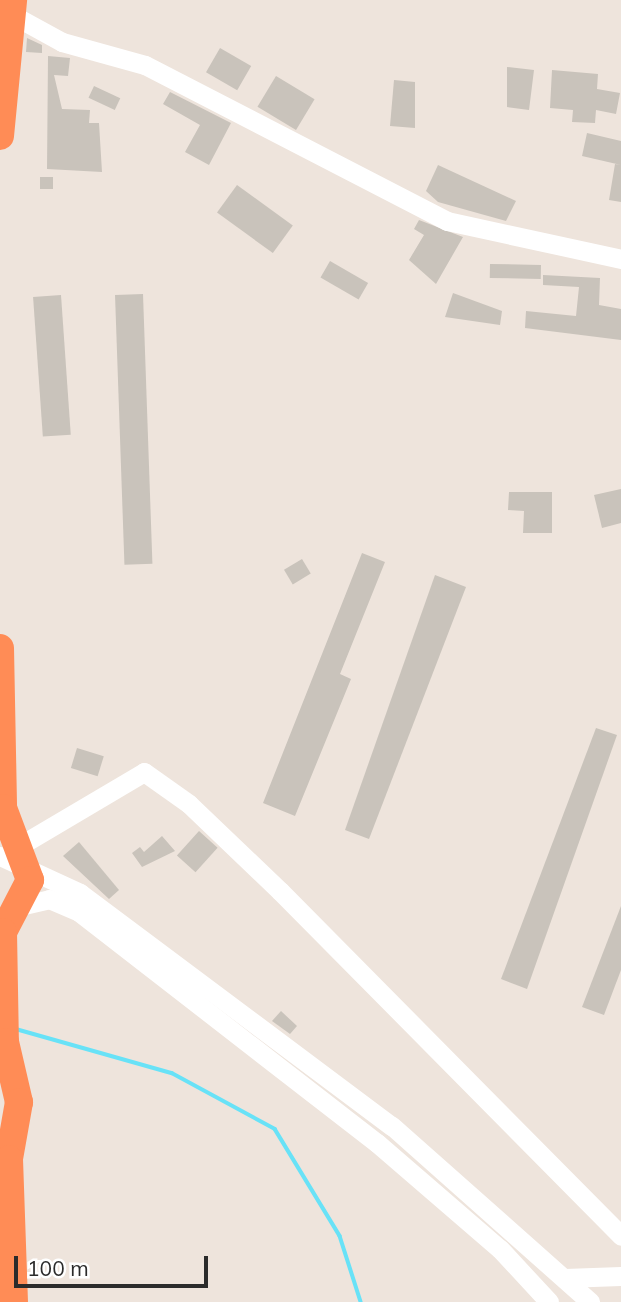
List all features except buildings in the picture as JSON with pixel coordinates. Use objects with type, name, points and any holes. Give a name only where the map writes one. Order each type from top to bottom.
[{"type":"highway","points":[[0,136],[12,7]]},
{"type":"highway","points":[[0,648],[3,808],[12,856],[30,880],[9,908],[3,932],[14,1302]]},
{"type":"street","points":[[12,7],[62,42],[145,65],[447,221],[621,259]]},
{"type":"street","points":[[585,1297],[392,1126],[80,893],[12,856],[144,772],[189,804],[280,891],[621,1236]]},
{"type":"street","points":[[9,908],[50,899],[79,912],[377,1143],[500,1249],[548,1301],[585,1297]]},
{"type":"street","points":[[565,1278],[621,1276]]},
{"type":"waterway","points":[[16,1029],[172,1073],[275,1129],[340,1236],[361,1302]]}]
